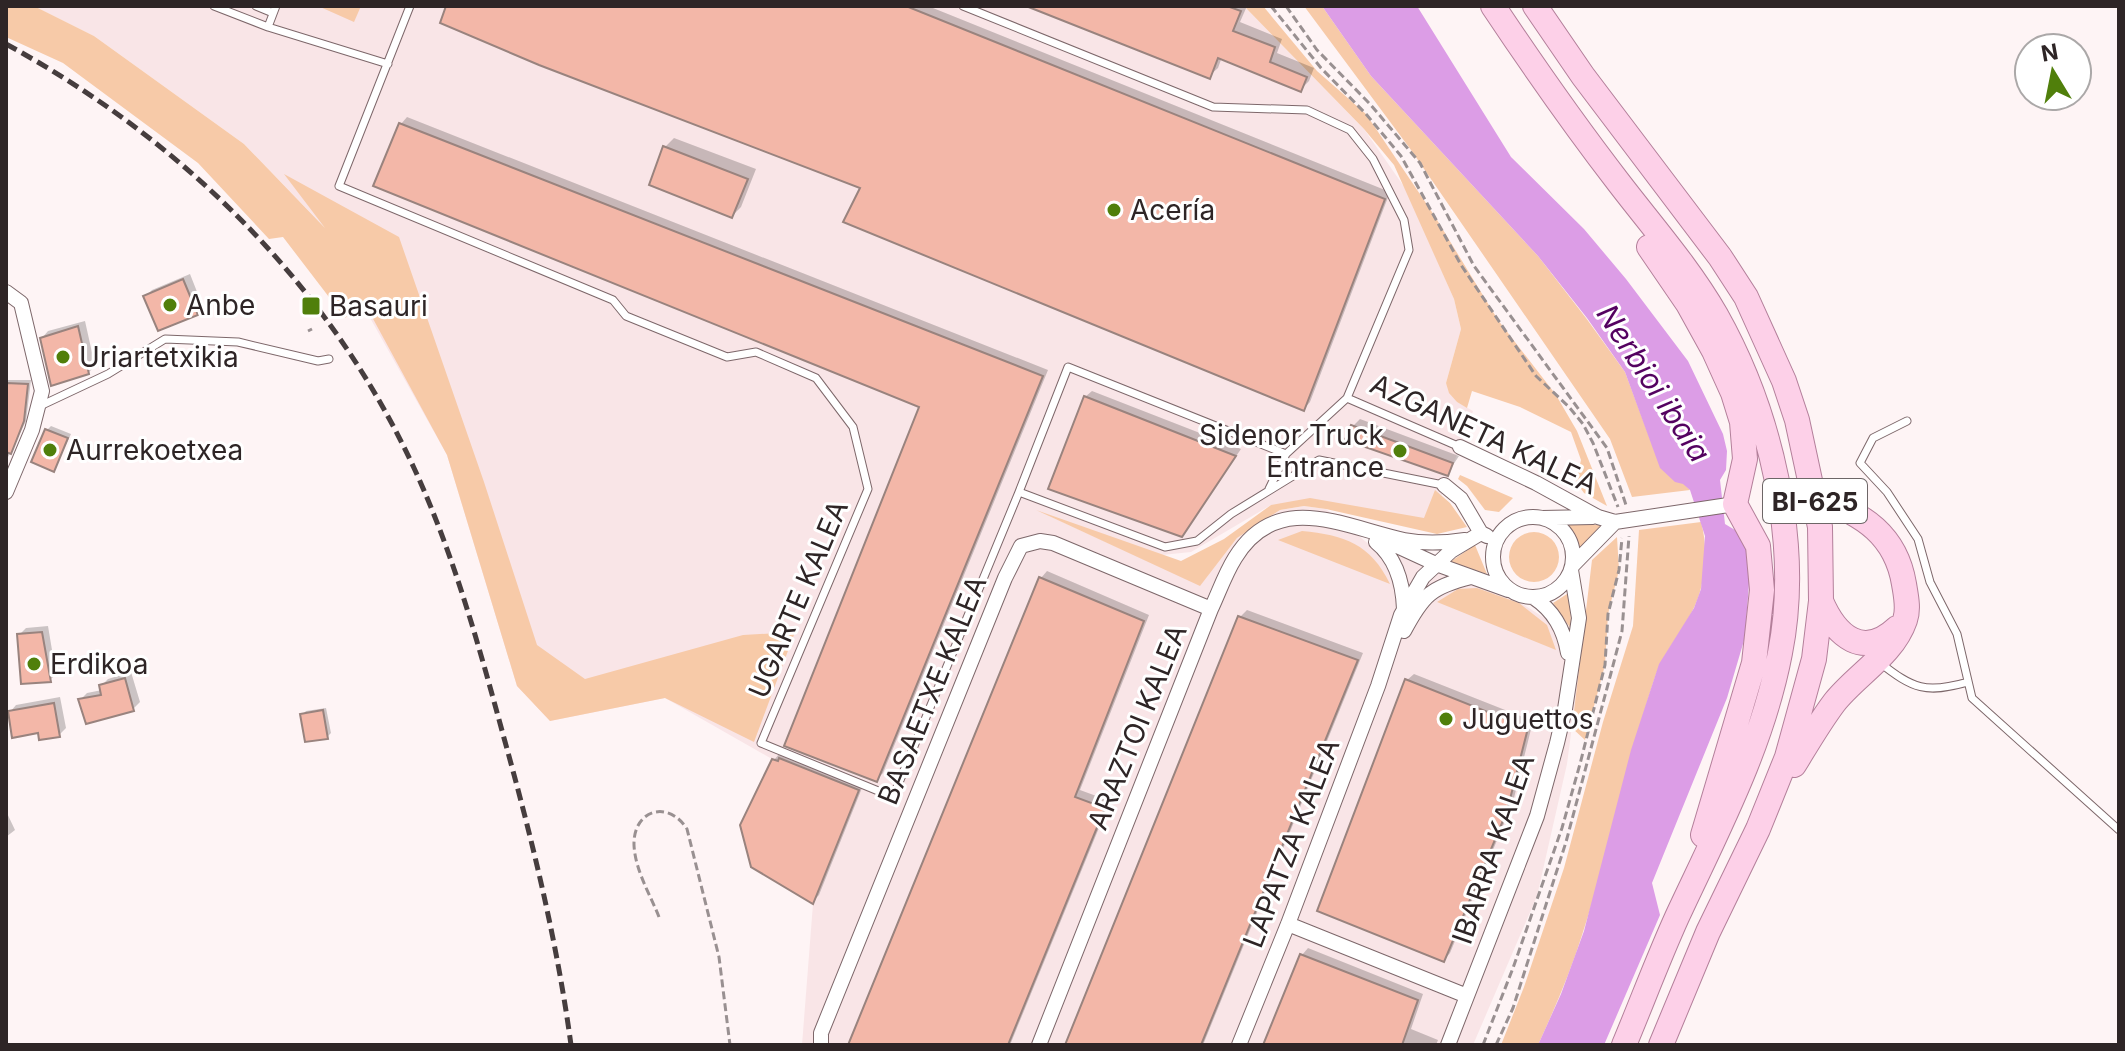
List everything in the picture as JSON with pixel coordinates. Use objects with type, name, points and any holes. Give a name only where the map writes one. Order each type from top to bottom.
[{"type":"main road","name":"BI-625","points":[[1493,6],[1716,314],[1751,393],[1763,429],[1785,531],[1786,599],[1780,652],[1754,745],[1624,1045]]},
{"type":"main road","name":"BI-625","points":[[1535,6],[1583,76],[1720,257],[1746,297],[1797,420],[1820,527],[1821,601],[1814,659],[1787,757],[1661,1045]]},
{"type":"main road","points":[[1516,40],[1607,188],[1688,304],[1714,351],[1742,422],[1745,459],[1735,504],[1758,546],[1762,590],[1758,638],[1754,663],[1677,918]]},
{"type":"main road","points":[[1758,829],[1827,713],[1850,685],[1891,645],[1905,621],[1907,599],[1894,549],[1869,523],[1847,508],[1819,498]]},
{"type":"main road","points":[[1735,504],[1770,499]]},
{"type":"main road","points":[[1821,601],[1830,622],[1850,641],[1871,642],[1887,638],[1905,621]]},
{"type":"street","points":[[6,292],[21,303],[42,391],[32,430],[6,492]]},
{"type":"street","name":"AZGANETA KALEA","points":[[1460,447],[1598,517],[1615,522],[1571,568],[1556,590],[1533,597]]},
{"type":"street","points":[[1444,485],[1461,499],[1481,533],[1496,540],[1493,563],[1502,583],[1511,591]]},
{"type":"street","points":[[1615,522],[1735,504]]},
{"type":"street","name":"ARAZTOI KALEA","points":[[1039,1045],[1211,609],[1235,558],[1257,532],[1292,518],[1311,516],[1357,527]]},
{"type":"street","name":"AZGANETA KALEA","points":[[1496,540],[1515,521],[1528,517],[1598,517]]},
{"type":"street","name":"AZGANETA KALEA","points":[[1542,518],[1554,523],[1570,541],[1571,568]]},
{"type":"street","points":[[1357,527],[1419,543],[1465,540]]},
{"type":"street","points":[[1357,527],[1436,564],[1533,597]]},
{"type":"street","points":[[1357,527],[1387,550],[1398,574],[1404,610]]},
{"type":"street","points":[[1389,659],[1404,610],[1423,577],[1465,540],[1481,533]]},
{"type":"street","name":"BASAETXE KALEA","points":[[821,1045],[821,1033],[827,1018],[1005,578],[1021,546],[1040,541],[1053,543],[1211,609]]},
{"type":"street","name":"IBARRA KALEA","points":[[1448,1045],[1537,816],[1565,709],[1579,618],[1571,568]]},
{"type":"street","points":[[1389,659],[1426,595],[1443,584],[1471,577]]},
{"type":"street","name":"IBARRA KALEA","points":[[1533,597],[1545,605],[1561,628],[1570,666]]},
{"type":"street","name":"LAPATZA KALEA","points":[[1239,1045],[1389,659]]},
{"type":"street","points":[[1288,924],[1467,996]]},
{"type":"lane","points":[[214,6],[268,27],[388,64]]},
{"type":"lane","points":[[256,6],[275,10],[268,27]]},
{"type":"lane","name":"UGARTE KALEA","points":[[410,6],[339,186],[613,300],[626,316],[698,346],[727,357],[756,352],[816,378],[853,427],[868,489],[761,743],[893,797],[1068,367],[1286,454]]},
{"type":"lane","points":[[963,6],[1213,107],[1307,110],[1350,130],[1373,159],[1404,220],[1409,250],[1347,398],[1286,454],[1268,491]]},
{"type":"lane","points":[[38,407],[108,374],[165,339],[238,342],[318,361],[329,359]]},
{"type":"lane","name":"AZGANETA KALEA","points":[[1347,398],[1460,447]]},
{"type":"lane","points":[[1907,421],[1873,438],[1860,463],[1887,492],[1918,539],[1930,582],[1957,634],[1972,698],[2119,830]]},
{"type":"lane","points":[[1019,492],[1165,547],[1197,541],[1231,514],[1319,460],[1444,485]]},
{"type":"lane","points":[[1876,660],[1919,689],[1941,689],[1968,682]]},
{"type":"path","points":[[1271,6],[1321,68],[1401,156],[1461,265],[1483,298],[1536,376],[1569,407],[1593,443]]},
{"type":"path","points":[[1286,6],[1317,50],[1370,104],[1420,163],[1474,266],[1607,448],[1631,519],[1622,631],[1566,842],[1513,1008],[1496,1045]]},
{"type":"path","points":[[659,917],[636,862],[634,841],[638,824],[654,811],[666,811],[679,817],[687,829],[719,957],[730,1045]]},
{"type":"shaded area","points":[[6,6],[34,6],[94,36],[244,144],[325,228],[284,174],[399,237],[537,645],[585,679],[743,635],[795,632],[754,742],[665,698],[550,721],[517,686],[447,455],[365,304],[345,318],[283,237],[269,239],[198,163],[63,63],[6,37]]},
{"type":"shaded area","points":[[34,6],[1244,6],[1364,129],[1407,191],[1454,299],[1461,329],[1446,383],[1457,402],[1473,411],[1429,530],[1337,503],[1271,505],[1191,552],[1162,555],[1047,515],[1200,585],[1237,538],[1280,510],[1304,506],[1326,509],[1371,546],[1508,595],[1583,642],[1567,764],[1537,896],[1473,1045],[802,1045],[813,904],[751,867],[740,825],[772,759],[665,698],[550,721],[517,686],[447,455],[369,316],[334,237],[244,144],[94,36]]},
{"type":"shaded area","points":[[318,6],[361,6],[354,22]]},
{"type":"shaded area","points":[[1244,6],[1263,6],[1317,71],[1366,114],[1434,215],[1498,320],[1556,395],[1577,431],[1607,506],[1584,493],[1576,482],[1581,460],[1571,432],[1520,407],[1472,391],[1467,408],[1449,393],[1446,383],[1461,329],[1454,299],[1394,165],[1364,129]]},
{"type":"shaded area","points":[[1304,6],[1322,6],[1371,76],[1538,256],[1625,372],[1656,455],[1690,490],[1632,497],[1610,439],[1411,150]]},
{"type":"shaded area","points":[[1460,475],[1513,498],[1499,512],[1485,510],[1458,479]]},
{"type":"shaded area","points":[[1435,490],[1450,503],[1467,527],[1437,534],[1326,509],[1304,506],[1280,510],[1237,538],[1200,586],[1036,510],[1181,561],[1224,539],[1271,505],[1310,498],[1424,518]]},
{"type":"shaded area","points":[[1567,522],[1608,526],[1581,549]]},
{"type":"shaded area","points":[[1701,522],[1705,555],[1701,588],[1692,612],[1654,680],[1593,901],[1568,975],[1538,1045],[1501,1045],[1564,868],[1603,722],[1633,626],[1639,530]]},
{"type":"shaded area","points":[[1302,531],[1331,535],[1355,544],[1374,559],[1390,584],[1278,540]]},
{"type":"shaded area","points":[[1534,532],[1551,540],[1559,557],[1551,574],[1534,582],[1517,574],[1509,557],[1517,540]]},
{"type":"shaded area","points":[[1617,537],[1619,570],[1608,614],[1605,665],[1585,740],[1572,728],[1592,560]]},
{"type":"shaded area","points":[[1475,545],[1487,574],[1450,562]]},
{"type":"shaded area","points":[[1477,588],[1519,603],[1547,625],[1556,650],[1437,602],[1458,589]]},
{"type":"shaded area","points":[[1570,592],[1571,629],[1553,603]]},
{"type":"water","name":"Nerbioi ibaia","points":[[1322,6],[1417,6],[1511,157],[1584,229],[1688,361],[1723,434],[1727,451],[1726,470],[1720,480],[1725,524],[1740,533],[1751,556],[1745,637],[1727,698],[1652,883],[1660,915],[1604,1045],[1538,1045],[1584,931],[1631,750],[1659,664],[1694,608],[1701,589],[1705,536],[1690,490],[1675,482],[1660,468],[1625,372],[1587,318],[1538,256],[1371,76]]},
{"type":"building","name":"Acería","points":[[446,6],[906,6],[1385,199],[1304,411],[843,222],[860,188],[539,65],[440,23]]},
{"type":"building","points":[[1026,6],[1227,6],[1241,11],[1233,31],[1275,47],[1270,62],[1307,77],[1301,92],[1218,58],[1210,79]]},
{"type":"building","points":[[399,123],[1043,376],[877,782],[784,746],[919,407],[373,186]]},
{"type":"building","points":[[663,146],[748,179],[732,218],[649,185]]},
{"type":"building","name":"Anbe","points":[[183,279],[198,315],[158,331],[143,296]]},
{"type":"building","name":"Uriartetxikia","points":[[78,326],[89,374],[51,386],[40,338]]},
{"type":"building","points":[[6,383],[28,384],[24,421],[11,454],[6,452]]},
{"type":"building","points":[[1084,396],[1236,456],[1182,537],[1048,489]]},
{"type":"building","name":"Sidenor Truck Entrance","points":[[1351,425],[1453,463],[1448,476],[1345,440]]},
{"type":"building","name":"Aurrekoetxea","points":[[45,429],[68,438],[54,472],[31,462]]},
{"type":"building","points":[[1039,577],[1144,621],[1075,797],[1105,808],[1008,1045],[848,1045]]},
{"type":"building","points":[[1238,616],[1358,660],[1201,1045],[1065,1045]]},
{"type":"building","name":"Erdikoa","points":[[42,632],[51,682],[21,684],[17,634]]},
{"type":"building","points":[[125,678],[134,711],[86,724],[78,699],[101,695],[99,685]]},
{"type":"building","points":[[1405,679],[1528,728],[1507,811],[1444,962],[1317,911]]},
{"type":"building","points":[[54,703],[60,737],[39,740],[38,733],[12,738],[8,711]]},
{"type":"building","points":[[323,710],[328,739],[305,742],[300,714]]},
{"type":"building","points":[[779,758],[859,790],[813,904],[751,867],[740,825],[772,759],[778,761]]},
{"type":"building","points":[[1300,954],[1418,1000],[1402,1045],[1263,1045]]},
{"type":"railway","points":[[6,44],[71,82],[132,125],[190,172],[244,223],[294,278],[339,338],[379,401],[428,501],[475,635],[534,852],[559,967],[571,1045]]},
{"type":"place","name":"Acería","points":[[1114,210]]},
{"type":"place","name":"Anbe","points":[[170,305]]},
{"type":"place","name":"Basauri","points":[[311,306]]},
{"type":"place","name":"Uriartetxikia","points":[[63,357]]},
{"type":"place","name":"Aurrekoetxea","points":[[50,450]]},
{"type":"place","name":"Sidenor Truck Entrance","points":[[1400,451]]},
{"type":"place","name":"Erdikoa","points":[[34,664]]},
{"type":"place","name":"Juguettos","points":[[1446,719]]}]
